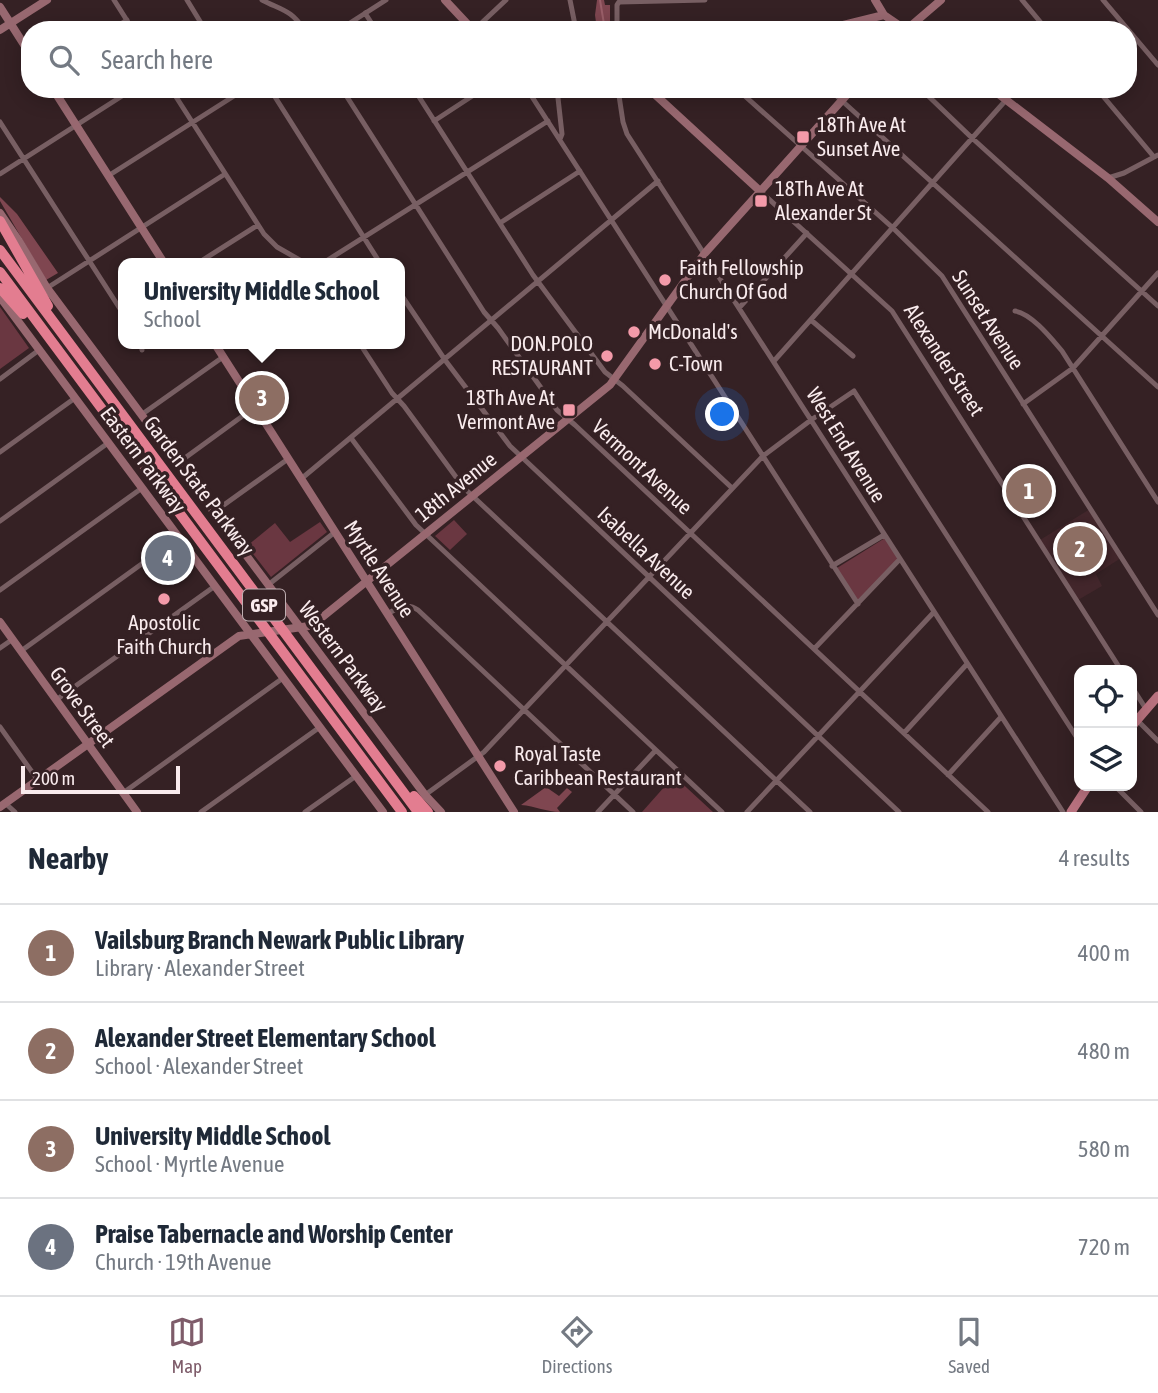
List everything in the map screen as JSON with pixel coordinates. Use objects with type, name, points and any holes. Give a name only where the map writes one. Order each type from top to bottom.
[{"type":"highway","points":[[0,221],[72,348]]},
{"type":"highway","name":"Garden State Parkway","points":[[0,250],[418,812]]},
{"type":"highway","name":"Garden State Parkway","points":[[0,272],[400,812]]},
{"type":"highway","points":[[0,288],[79,380]]},
{"type":"highway","points":[[356,729],[428,812]]},
{"type":"main road","points":[[0,30],[47,0]]},
{"type":"main road","points":[[445,0],[465,21]]},
{"type":"main road","points":[[875,0],[884,15],[893,21]]},
{"type":"main road","points":[[916,21],[941,0]]},
{"type":"main road","points":[[0,7],[21,40]]},
{"type":"main road","points":[[860,21],[884,15]]},
{"type":"main road","points":[[58,98],[160,258]]},
{"type":"main road","name":"Alexander Street","points":[[659,98],[760,191]]},
{"type":"main road","name":"18th Avenue","points":[[3,805],[238,637],[315,623],[607,388],[705,253],[844,98]]},
{"type":"main road","points":[[1003,98],[1108,178],[1158,222]]},
{"type":"main road","name":"Western Parkway","points":[[0,213],[47,288],[268,585],[296,627],[425,795],[441,812]]},
{"type":"main road","name":"Eastern Parkway","points":[[0,297],[178,537],[253,633],[283,678],[383,812]]},
{"type":"main road","name":"Myrtle Avenue","points":[[218,349],[514,812]]},
{"type":"main road","name":"Grove Street","points":[[0,622],[136,812]]},
{"type":"main road","points":[[1137,720],[1158,696]]},
{"type":"main road","points":[[1071,812],[1085,791]]},
{"type":"street","points":[[114,0],[127,20]]},
{"type":"street","points":[[187,0],[200,21]]},
{"type":"street","points":[[262,0],[291,13],[299,21]]},
{"type":"street","points":[[353,21],[386,0]]},
{"type":"street","points":[[484,21],[506,0]]},
{"type":"street","points":[[570,0],[574,21]]},
{"type":"street","points":[[617,21],[618,3],[705,0]]},
{"type":"street","points":[[1022,0],[1040,21]]},
{"type":"street","points":[[1103,0],[1121,21]]},
{"type":"street","points":[[365,13],[370,21]]},
{"type":"street","points":[[1137,40],[1158,65]]},
{"type":"street","points":[[0,174],[119,98]]},
{"type":"street","points":[[177,98],[258,225],[270,241],[296,258]]},
{"type":"street","points":[[108,176],[231,98]]},
{"type":"street","points":[[276,98],[377,258]]},
{"type":"street","name":"Vermont Avenue","points":[[348,98],[484,312],[557,410],[988,812]]},
{"type":"street","points":[[420,98],[538,282],[605,372],[732,488]]},
{"type":"street","points":[[434,121],[469,98]]},
{"type":"street","points":[[533,98],[858,604]]},
{"type":"street","points":[[558,98],[562,134],[560,139]]},
{"type":"street","name":"West End Avenue","points":[[619,98],[627,134],[1063,812]]},
{"type":"street","name":"Sunset Avenue","points":[[747,98],[893,228],[942,276],[1158,614]]},
{"type":"street","points":[[838,98],[1158,387]]},
{"type":"street","points":[[930,98],[1158,306]]},
{"type":"street","points":[[1105,98],[1156,156],[1124,173],[1108,178]]},
{"type":"street","points":[[774,361],[1006,100]]},
{"type":"street","points":[[331,258],[548,121]]},
{"type":"street","points":[[0,122],[118,306]]},
{"type":"street","points":[[500,223],[580,171]]},
{"type":"street","points":[[47,288],[225,174]]},
{"type":"street","points":[[301,479],[658,181]]},
{"type":"street","name":"Alexander Street","points":[[760,191],[892,311],[1118,665]]},
{"type":"street","points":[[206,258],[258,225]]},
{"type":"street","points":[[739,308],[807,233]]},
{"type":"street","points":[[1023,404],[1073,368],[1158,273]]},
{"type":"street","name":"Isabella Avenue","points":[[405,301],[444,360],[506,442],[899,812]]},
{"type":"street","points":[[1015,311],[1021,312],[1048,334],[1073,368],[1158,502]]},
{"type":"street","points":[[811,320],[853,356]]},
{"type":"street","points":[[363,349],[462,486],[810,812]]},
{"type":"street","points":[[0,379],[39,350]]},
{"type":"street","points":[[141,415],[223,357]]},
{"type":"street","points":[[425,795],[478,757],[763,456],[811,419],[854,391],[1074,733]]},
{"type":"street","points":[[0,452],[75,398]]},
{"type":"street","points":[[178,463],[256,407]]},
{"type":"street","points":[[351,438],[414,523],[722,812]]},
{"type":"street","points":[[0,521],[108,443]]},
{"type":"street","points":[[214,512],[288,459]]},
{"type":"street","points":[[0,590],[142,488]]},
{"type":"street","points":[[268,585],[335,532]]},
{"type":"street","points":[[832,566],[884,535]]},
{"type":"street","points":[[21,651],[178,537]]},
{"type":"street","points":[[814,649],[900,559]]},
{"type":"street","points":[[56,700],[215,586]]},
{"type":"street","points":[[387,614],[405,606],[415,608],[633,812]]},
{"type":"street","points":[[747,812],[934,612]]},
{"type":"street","points":[[0,648],[13,639]]},
{"type":"street","points":[[904,733],[967,664]]},
{"type":"street","points":[[123,793],[283,678]]},
{"type":"street","points":[[1137,695],[1146,709]]},
{"type":"street","points":[[948,775],[1001,717]]},
{"type":"street","points":[[1137,725],[1158,741]]},
{"type":"street","points":[[0,727],[37,779]]},
{"type":"street","points":[[201,812],[320,727]]},
{"type":"street","points":[[598,812],[656,750]]},
{"type":"street","points":[[305,812],[356,776]]},
{"type":"street","points":[[1120,791],[1141,812]]},
{"type":"street","points":[[3,805],[15,812]]},
{"type":"shaded area","points":[[597,0],[604,0],[605,5],[610,5],[610,21],[596,21]]},
{"type":"shaded area","points":[[0,197],[17,214],[58,273],[46,280]]},
{"type":"shaded area","points":[[0,307],[29,348],[0,369]]},
{"type":"shaded area","points":[[1090,509],[1121,558],[1096,574],[1102,586],[1078,600],[1040,540]]},
{"type":"shaded area","points":[[454,520],[467,534],[450,550],[435,536]]},
{"type":"shaded area","points":[[320,522],[327,532],[271,577],[247,546],[275,523],[290,542]]},
{"type":"shaded area","points":[[885,538],[899,559],[858,602],[837,568]]},
{"type":"shaded area","points":[[674,776],[713,812],[642,812]]},
{"type":"shaded area","points":[[546,787],[559,796],[567,788],[572,792],[557,808],[560,812],[521,805]]},
{"type":"waterway","points":[[600,0],[604,21]]},
{"type":"place","name":"18Th Ave At Sunset Ave","points":[[803,137]]},
{"type":"place","name":"18Th Ave At Alexander St","points":[[761,201]]},
{"type":"place","name":"Faith Fellowship Church Of God","points":[[665,280]]},
{"type":"place","name":"McDonald's","points":[[634,332]]},
{"type":"place","name":"DON.POLO RESTAURANT","points":[[607,356]]},
{"type":"place","name":"C-Town","points":[[655,364]]},
{"type":"place","name":"University Middle School","points":[[262,398]]},
{"type":"place","name":"18Th Ave At Vermont Ave","points":[[569,410]]},
{"type":"place","name":"Vailsburg Branch Newark Public Library","points":[[1029,491]]},
{"type":"place","name":"Alexander Street Elementary School","points":[[1080,549]]},
{"type":"place","name":"Praise Tabernacle and Worship Center","points":[[168,558]]},
{"type":"place","name":"Apostolic Faith Church","points":[[164,599]]},
{"type":"place","name":"Royal Taste Caribbean Restaurant","points":[[500,766]]}]
